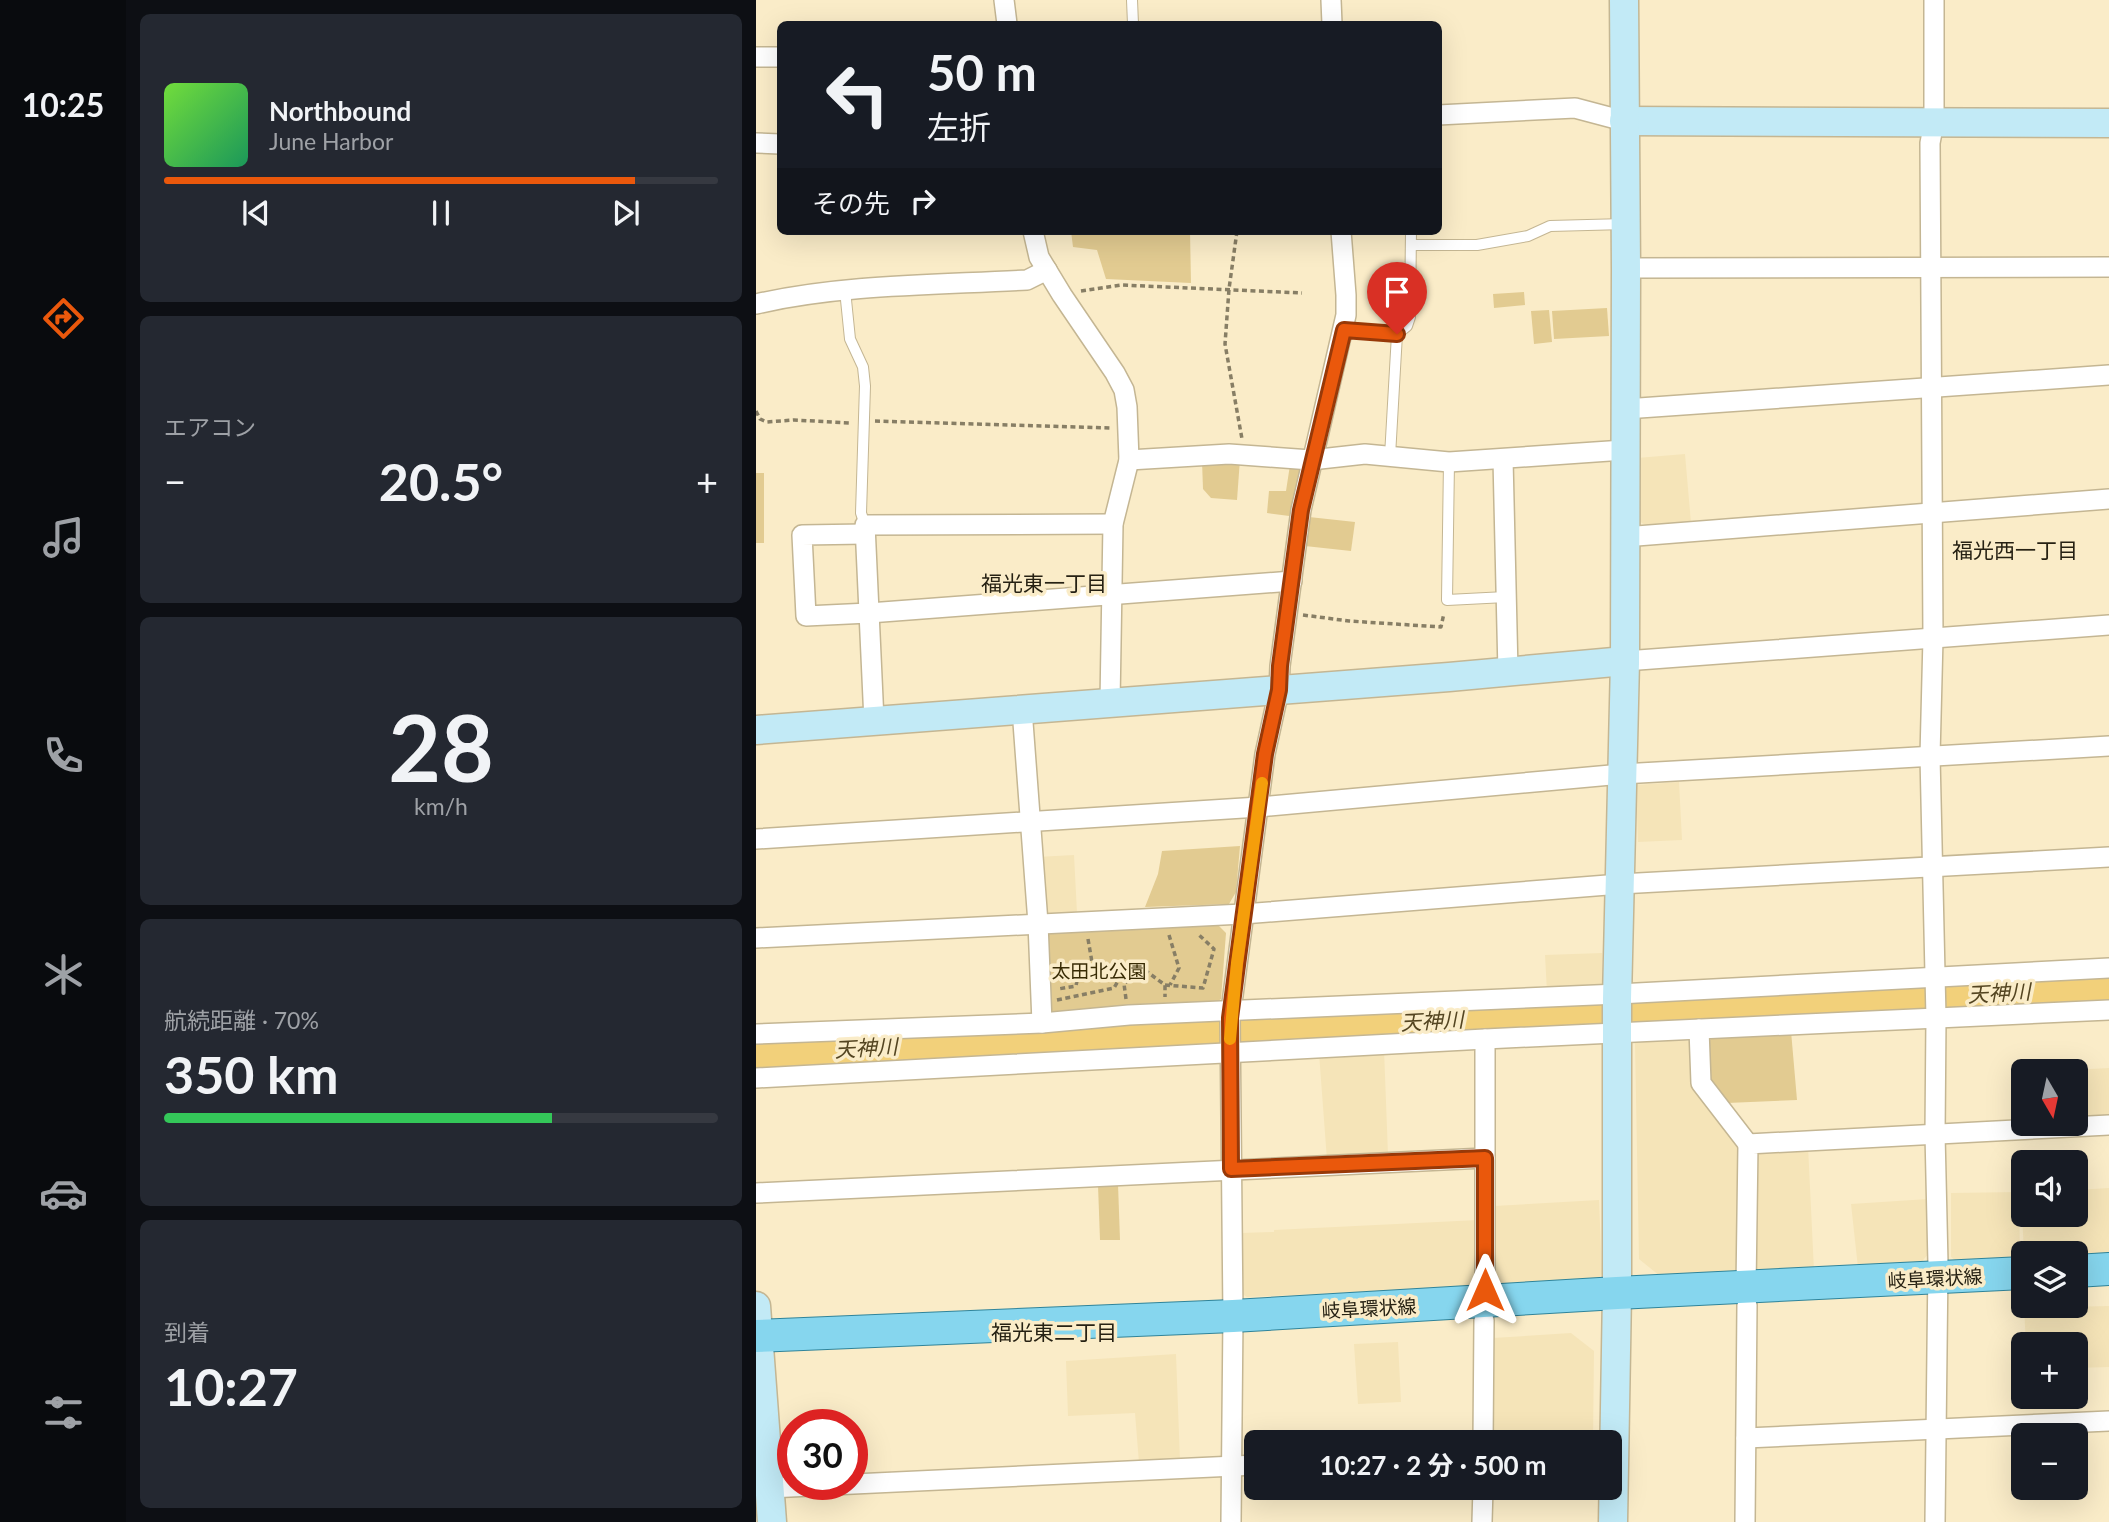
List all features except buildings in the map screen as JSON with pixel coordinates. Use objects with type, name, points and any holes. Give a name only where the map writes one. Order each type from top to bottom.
[{"type":"main road","points":[[2088,1270],[2109,1269]]},
{"type":"main road","name":"岐阜環状線","points":[[757,1338],[1232,1325],[1938,1286],[2011,1275]]},
{"type":"main road","name":"岐阜環状線","points":[[1938,1286],[2011,1291]]},
{"type":"main road","points":[[2088,1291],[2109,1290]]},
{"type":"street","points":[[1004,0],[1007,21]]},
{"type":"street","points":[[1331,0],[1332,21]]},
{"type":"street","points":[[1613,1522],[1617,1032],[1625,661],[1624,0]]},
{"type":"street","points":[[1934,0],[1934,122],[1930,142],[1933,513],[1930,756],[1938,1286],[1935,1522]]},
{"type":"street","points":[[756,57],[777,57]]},
{"type":"street","points":[[1442,115],[1575,108],[1624,121],[2109,123]]},
{"type":"street","points":[[756,143],[777,144]]},
{"type":"street","points":[[1034,235],[1039,257],[1046,270],[1124,390],[1129,460],[1113,524],[1110,702]]},
{"type":"street","points":[[1231,1522],[1231,1014],[1265,754],[1279,690],[1301,510],[1344,330],[1346,295],[1340,235]]},
{"type":"street","points":[[1626,268],[2109,267]]},
{"type":"street","points":[[756,304],[792,296],[845,290],[1027,280],[1046,270]]},
{"type":"street","points":[[1625,409],[2109,375]]},
{"type":"street","points":[[1129,460],[1228,454],[1311,460],[1365,454],[1448,462],[1624,450]]},
{"type":"street","points":[[1503,459],[1508,672]]},
{"type":"street","points":[[1624,537],[2109,499]]},
{"type":"street","points":[[1113,524],[865,529],[802,535],[806,616],[1292,581]]},
{"type":"street","points":[[865,529],[874,721]]},
{"type":"street","points":[[756,730],[2109,625]]},
{"type":"street","points":[[1022,709],[1048,1022]]},
{"type":"street","points":[[756,839],[1259,807],[1622,774],[2109,746]]},
{"type":"street","points":[[756,938],[1243,914],[1620,884],[2109,857]]},
{"type":"street","points":[[756,1034],[1048,1022],[1166,1013],[1231,1014],[1618,996],[2109,968]]},
{"type":"street","points":[[756,1078],[1936,1015],[2109,1010]]},
{"type":"street","points":[[1699,1029],[1701,1083],[1748,1144],[1745,1522]]},
{"type":"street","points":[[1483,1430],[1485,1039]]},
{"type":"street","points":[[1748,1144],[2109,1125]]},
{"type":"street","points":[[756,1193],[1485,1158]]},
{"type":"street","points":[[757,1338],[772,1522]]},
{"type":"street","points":[[1746,1438],[2109,1422]]},
{"type":"street","points":[[769,1488],[1244,1465]]},
{"type":"street","points":[[1482,1522],[1483,1500]]},
{"type":"lane","points":[[1132,0],[1133,21]]},
{"type":"lane","points":[[1411,245],[1477,245],[1528,236],[1550,226],[1625,224]]},
{"type":"lane","points":[[1344,330],[1397,334],[1407,326],[1410,317],[1411,235]]},
{"type":"lane","points":[[845,290],[850,339],[863,367],[864,376],[861,513],[865,529]]},
{"type":"lane","points":[[1390,456],[1397,334]]},
{"type":"lane","points":[[1448,462],[1447,600],[1506,597]]},
{"type":"path","points":[[1236,235],[1225,344],[1242,431],[1242,455]]},
{"type":"path","points":[[1062,295],[1122,285],[1302,293]]},
{"type":"path","points":[[756,411],[760,419],[767,422],[794,420],[864,424],[868,421],[1126,429]]},
{"type":"path","points":[[1287,612],[1349,621],[1441,627],[1447,600]]},
{"type":"path","points":[[1129,1015],[1124,984],[1142,968],[1168,985],[1203,988],[1214,949],[1192,928]]},
{"type":"path","points":[[1166,1013],[1168,985],[1179,968],[1168,932]]},
{"type":"path","points":[[1087,937],[1093,968]]},
{"type":"path","points":[[1048,1022],[1051,990],[1076,986],[1079,970],[1121,965],[1122,974],[1114,988],[1051,1001]]},
{"type":"shaded area","points":[[1685,454],[1691,523],[1647,526],[1639,521],[1637,458]]},
{"type":"shaded area","points":[[1679,782],[1682,840],[1638,842],[1636,785]]},
{"type":"shaded area","points":[[1074,855],[1077,913],[1042,915],[1037,857]]},
{"type":"shaded area","points":[[1602,953],[1602,990],[1547,992],[1545,955]]},
{"type":"shaded area","points":[[1677,1038],[1694,1043],[1742,1150],[1741,1271],[1660,1276],[1639,1259],[1635,1043]]},
{"type":"shaded area","points":[[1384,1049],[1388,1155],[1327,1160],[1319,1053]]},
{"type":"shaded area","points":[[2109,1068],[2109,1120],[2088,1121],[2088,1069]]},
{"type":"shaded area","points":[[1808,1146],[1814,1271],[1754,1274],[1755,1154],[1759,1149]]},
{"type":"shaded area","points":[[2109,1188],[2109,1259],[2088,1261],[2088,1241],[2023,1241],[2023,1227],[2088,1227],[2088,1189]]},
{"type":"shaded area","points":[[2011,1192],[2011,1227],[2020,1227],[2020,1241],[2011,1241],[2011,1261],[1959,1263],[1951,1257],[1951,1193]]},
{"type":"shaded area","points":[[1928,1199],[1928,1254],[1920,1264],[1858,1268],[1851,1204]]},
{"type":"shaded area","points":[[1599,1200],[1602,1274],[1595,1283],[1493,1287],[1494,1206]]},
{"type":"shaded area","points":[[1478,1220],[1477,1287],[1247,1297],[1241,1293],[1240,1233]]},
{"type":"shaded area","points":[[2088,1306],[2109,1306],[2109,1367],[2088,1368],[2088,1332],[2025,1332],[2025,1318],[2088,1318]]},
{"type":"shaded area","points":[[1571,1333],[1594,1351],[1593,1430],[1490,1430],[1493,1338]]},
{"type":"shaded area","points":[[1398,1342],[1401,1402],[1358,1404],[1354,1344]]},
{"type":"shaded area","points":[[1176,1354],[1180,1461],[1139,1463],[1135,1413],[1068,1416],[1066,1361]]},
{"type":"green space","points":[[1072,235],[1190,235],[1191,283],[1106,279],[1097,250],[1073,247]]},
{"type":"green space","points":[[1524,292],[1525,305],[1494,308],[1493,294]]},
{"type":"green space","points":[[1607,308],[1609,336],[1554,339],[1552,311]]},
{"type":"green space","points":[[1549,310],[1552,342],[1534,344],[1531,311]]},
{"type":"green space","points":[[1240,459],[1237,500],[1211,498],[1203,489],[1202,461]]},
{"type":"green space","points":[[1290,465],[1302,466],[1297,517],[1267,513],[1269,491],[1286,491]]},
{"type":"green space","points":[[756,473],[764,473],[764,543],[756,543]]},
{"type":"green space","points":[[1309,517],[1355,522],[1351,551],[1305,546]]},
{"type":"green space","points":[[1240,846],[1236,892],[1229,904],[1145,907],[1158,874],[1162,851]]},
{"type":"green space","name":"太田北公園","points":[[1218,925],[1226,933],[1221,999],[1209,1007],[1048,1013],[1043,941],[1051,932]]},
{"type":"green space","points":[[1791,1031],[1797,1100],[1727,1103],[1707,1081],[1706,1042],[1715,1037]]},
{"type":"green space","points":[[1118,1184],[1120,1240],[1100,1240],[1098,1185]]},
{"type":"waterway","name":"天神川","points":[[756,1058],[810,1050],[1312,1027],[1885,995],[2109,987]]},
{"type":"slow traffic","points":[[1230,1039],[1230,1018],[1262,783]]},
{"type":"district","name":"福光西一丁目","points":[[2015,549]]},
{"type":"district","name":"福光東一丁目","points":[[1044,582]]},
{"type":"district","name":"福光東二丁目","points":[[1054,1331]]},
{"type":"route","points":[[1397,334],[1344,330],[1301,510],[1279,690],[1265,754],[1230,1018],[1231,1169],[1485,1158],[1485,1290]]}]
